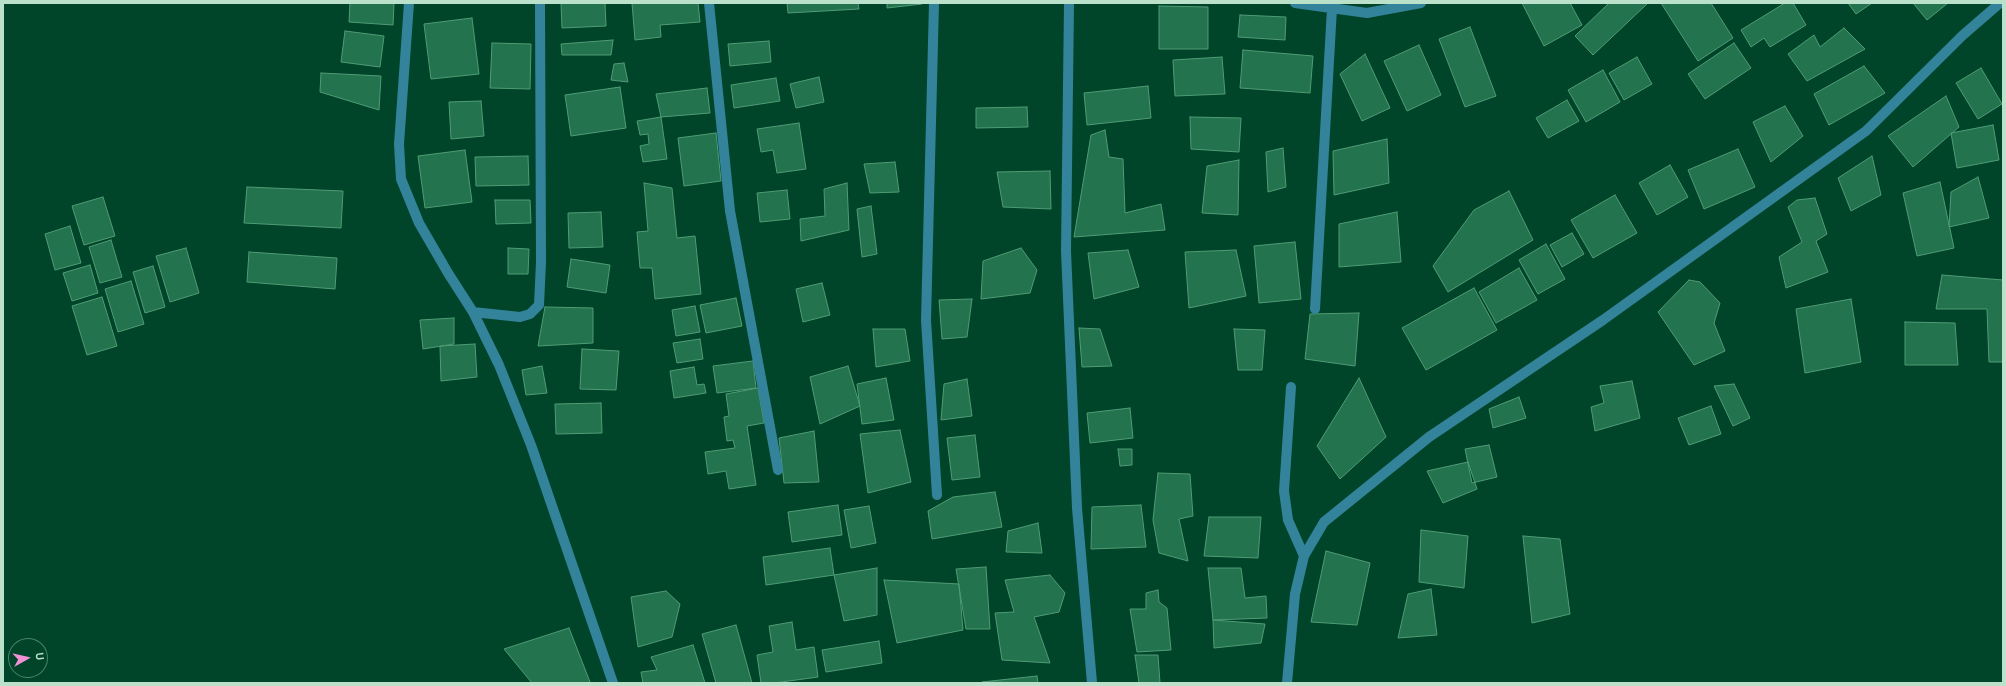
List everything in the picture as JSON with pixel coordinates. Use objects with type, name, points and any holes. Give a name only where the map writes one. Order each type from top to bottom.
[{"type":"street","points":[[409,3],[398,144],[401,179],[419,223],[473,312],[499,364],[531,445],[613,683]]},
{"type":"street","points":[[473,312],[520,317],[530,314],[539,305],[541,262],[540,3]]},
{"type":"street","points":[[709,3],[730,211],[778,470]]},
{"type":"street","points":[[934,3],[926,320],[937,494]]},
{"type":"street","points":[[1069,3],[1066,251],[1077,508],[1092,683]]},
{"type":"street","points":[[1295,3],[1367,13],[1421,3]]},
{"type":"street","points":[[1287,683],[1295,594],[1304,556],[1324,522],[1429,437],[1603,320],[1866,131],[1963,35],[2000,3]]},
{"type":"street","points":[[1315,309],[1332,8]]},
{"type":"street","points":[[1291,387],[1284,491],[1288,520],[1304,556]]},
{"type":"building","points":[[350,3],[394,3],[393,25],[349,22]]},
{"type":"building","points":[[561,3],[605,3],[606,26],[562,28]]},
{"type":"building","points":[[632,3],[698,3],[700,22],[660,25],[661,37],[635,40]]},
{"type":"building","points":[[787,3],[858,3],[859,9],[788,13]]},
{"type":"building","points":[[887,3],[921,3],[922,4],[887,8]]},
{"type":"building","points":[[1522,3],[1570,3],[1582,25],[1544,46]]},
{"type":"building","points":[[1609,3],[1648,3],[1593,55],[1575,36]]},
{"type":"building","points":[[1661,3],[1711,3],[1733,38],[1698,61]]},
{"type":"building","points":[[1785,3],[1793,3],[1806,25],[1770,47],[1764,38],[1751,47],[1741,30]]},
{"type":"building","points":[[1848,3],[1872,3],[1856,14]]},
{"type":"building","points":[[1913,3],[1948,3],[1927,20]]},
{"type":"building","points":[[1159,6],[1208,7],[1208,49],[1159,49]]},
{"type":"building","points":[[1240,15],[1286,17],[1285,40],[1238,37]]},
{"type":"building","points":[[472,18],[479,74],[431,79],[424,24]]},
{"type":"building","points":[[1470,27],[1496,96],[1465,107],[1439,39]]},
{"type":"building","points":[[1844,28],[1865,49],[1807,81],[1788,54],[1814,35],[1820,47]]},
{"type":"building","points":[[345,31],[384,36],[380,67],[341,62]]},
{"type":"building","points":[[613,40],[611,55],[562,55],[561,44]]},
{"type":"building","points":[[769,41],[771,62],[730,66],[728,44]]},
{"type":"building","points":[[492,43],[531,44],[530,89],[490,88]]},
{"type":"building","points":[[1734,43],[1751,68],[1705,99],[1688,74]]},
{"type":"building","points":[[1419,45],[1441,95],[1407,111],[1384,61]]},
{"type":"building","points":[[1243,50],[1313,56],[1310,93],[1240,88]]},
{"type":"building","points":[[1365,54],[1390,108],[1362,121],[1340,74]]},
{"type":"building","points":[[1222,57],[1225,94],[1175,96],[1173,60]]},
{"type":"building","points":[[1637,57],[1652,84],[1624,100],[1609,73]]},
{"type":"building","points":[[624,63],[628,82],[611,80],[614,64]]},
{"type":"building","points":[[1864,66],[1885,93],[1829,125],[1814,94]]},
{"type":"building","points":[[1981,68],[2002,104],[1978,119],[1956,83]]},
{"type":"building","points":[[1603,70],[1620,102],[1586,122],[1568,90]]},
{"type":"building","points":[[321,73],[381,76],[379,110],[320,92]]},
{"type":"building","points":[[819,77],[824,102],[796,108],[790,84]]},
{"type":"building","points":[[776,78],[780,101],[734,108],[731,85]]},
{"type":"building","points":[[1148,86],[1151,118],[1087,125],[1084,93]]},
{"type":"building","points":[[620,87],[626,128],[571,136],[565,95]]},
{"type":"building","points":[[707,88],[710,113],[661,117],[656,94]]},
{"type":"building","points":[[1946,96],[1959,127],[1913,167],[1888,136]]},
{"type":"building","points":[[1567,100],[1579,121],[1548,138],[1536,118]]},
{"type":"building","points":[[481,101],[484,136],[451,139],[449,102]]},
{"type":"building","points":[[1785,106],[1803,136],[1771,162],[1753,122]]},
{"type":"building","points":[[1027,107],[1028,127],[976,128],[976,108]]},
{"type":"building","points":[[661,117],[667,159],[643,162],[640,146],[649,144],[648,134],[640,135],[637,121]]},
{"type":"building","points":[[1190,117],[1241,118],[1239,152],[1191,149]]},
{"type":"building","points":[[799,123],[806,169],[777,173],[773,150],[761,152],[757,129]]},
{"type":"building","points":[[1993,125],[1999,160],[1957,168],[1951,133]]},
{"type":"building","points":[[1105,130],[1109,157],[1123,159],[1125,213],[1161,204],[1165,230],[1074,237],[1091,135]]},
{"type":"building","points":[[716,133],[721,181],[684,186],[678,138]]},
{"type":"building","points":[[1387,139],[1389,183],[1334,195],[1333,151]]},
{"type":"building","points":[[1283,148],[1286,187],[1268,192],[1266,152]]},
{"type":"building","points":[[1738,149],[1755,187],[1704,209],[1688,170]]},
{"type":"building","points":[[465,150],[472,202],[425,208],[418,156]]},
{"type":"building","points":[[528,156],[529,185],[476,186],[475,157]]},
{"type":"building","points":[[1872,156],[1881,195],[1851,211],[1838,178]]},
{"type":"building","points":[[1239,160],[1238,215],[1202,213],[1207,166]]},
{"type":"building","points":[[895,162],[899,192],[870,193],[864,164]]},
{"type":"building","points":[[1670,165],[1688,197],[1657,215],[1639,183]]},
{"type":"building","points":[[1050,171],[1051,209],[1003,207],[997,172]]},
{"type":"building","points":[[1978,177],[1989,218],[1949,227],[1951,192]]},
{"type":"building","points":[[1940,182],[1954,248],[1917,256],[1903,193]]},
{"type":"building","points":[[644,183],[672,188],[677,238],[695,236],[701,294],[655,299],[652,268],[640,268],[637,232],[648,231]]},
{"type":"building","points":[[847,183],[849,230],[801,241],[800,219],[825,216],[824,189]]},
{"type":"building","points":[[247,187],[343,191],[341,228],[244,223]]},
{"type":"building","points":[[787,190],[790,219],[760,222],[757,193]]},
{"type":"building","points":[[1509,191],[1533,240],[1448,292],[1433,266],[1474,210]]},
{"type":"building","points":[[1615,195],[1637,233],[1593,258],[1571,220]]},
{"type":"building","points":[[103,197],[115,236],[84,245],[72,206]]},
{"type":"building","points":[[1815,198],[1827,234],[1816,241],[1828,272],[1786,288],[1779,257],[1802,242],[1788,207],[1797,200]]},
{"type":"building","points":[[495,200],[530,200],[531,223],[496,224]]},
{"type":"building","points":[[871,206],[877,254],[862,257],[857,209]]},
{"type":"building","points":[[601,212],[603,247],[569,248],[568,213]]},
{"type":"building","points":[[1397,212],[1401,262],[1339,267],[1339,224]]},
{"type":"building","points":[[70,226],[81,263],[55,270],[45,234]]},
{"type":"building","points":[[1572,233],[1584,254],[1562,267],[1550,245]]},
{"type":"building","points":[[111,240],[122,277],[100,283],[89,247]]},
{"type":"building","points":[[1295,242],[1301,299],[1259,303],[1254,246]]},
{"type":"building","points":[[1546,244],[1565,279],[1538,294],[1519,260]]},
{"type":"building","points":[[186,248],[199,293],[170,302],[156,256]]},
{"type":"building","points":[[508,248],[529,249],[528,274],[508,274]]},
{"type":"building","points":[[1021,248],[1037,270],[1030,293],[981,299],[983,261]]},
{"type":"building","points":[[1128,250],[1139,287],[1094,299],[1088,253]]},
{"type":"building","points":[[1236,250],[1246,296],[1189,308],[1185,252]]},
{"type":"building","points":[[249,252],[337,258],[335,289],[247,282]]},
{"type":"building","points":[[571,259],[610,265],[606,293],[567,287]]},
{"type":"building","points":[[90,265],[98,293],[72,301],[63,273]]},
{"type":"building","points":[[153,266],[165,307],[145,313],[133,272]]},
{"type":"building","points":[[1519,268],[1537,300],[1496,323],[1479,292]]},
{"type":"building","points":[[1942,275],[2003,280],[2003,362],[1989,362],[1987,309],[1936,309]]},
{"type":"building","points":[[1689,280],[1700,282],[1720,303],[1714,323],[1725,351],[1694,365],[1658,312]]},
{"type":"building","points":[[131,281],[144,324],[118,332],[105,289]]},
{"type":"building","points":[[822,283],[830,315],[803,322],[796,289]]},
{"type":"building","points":[[1474,288],[1497,330],[1426,370],[1402,328]]},
{"type":"building","points":[[102,297],[117,346],[87,355],[72,306]]},
{"type":"building","points":[[736,298],[742,326],[706,333],[700,305]]},
{"type":"building","points":[[972,299],[967,337],[942,339],[939,300]]},
{"type":"building","points":[[1851,299],[1861,362],[1805,373],[1796,309]]},
{"type":"building","points":[[695,306],[700,332],[676,336],[672,310]]},
{"type":"building","points":[[545,307],[593,308],[593,343],[538,346]]},
{"type":"building","points":[[1359,313],[1355,366],[1305,359],[1310,314]]},
{"type":"building","points":[[454,318],[454,344],[423,349],[420,320]]},
{"type":"building","points":[[1905,322],[1955,323],[1958,365],[1905,365]]},
{"type":"building","points":[[1079,328],[1100,329],[1112,366],[1082,367]]},
{"type":"building","points":[[873,329],[905,329],[910,361],[876,367]]},
{"type":"building","points":[[1234,329],[1265,330],[1262,370],[1238,370]]},
{"type":"building","points":[[700,339],[703,359],[677,363],[673,343]]},
{"type":"building","points":[[475,344],[477,377],[441,381],[440,346]]},
{"type":"building","points":[[582,349],[619,351],[616,390],[580,389]]},
{"type":"building","points":[[753,361],[756,388],[717,393],[713,366]]},
{"type":"building","points":[[542,366],[547,393],[526,395],[522,370]]},
{"type":"building","points":[[848,366],[860,406],[820,424],[810,377]]},
{"type":"building","points":[[694,367],[697,385],[704,384],[706,393],[674,398],[670,371]]},
{"type":"building","points":[[886,378],[894,420],[862,424],[857,384]]},
{"type":"building","points":[[1359,378],[1386,437],[1340,479],[1317,446]]},
{"type":"building","points":[[967,379],[972,416],[941,420],[944,384]]},
{"type":"building","points":[[1632,381],[1640,418],[1595,431],[1591,407],[1604,403],[1600,386]]},
{"type":"building","points":[[1734,384],[1750,418],[1733,426],[1714,386]]},
{"type":"building","points":[[758,388],[764,423],[747,426],[756,485],[729,489],[726,471],[708,474],[705,452],[735,448],[733,440],[727,441],[724,417],[729,416],[726,394]]},
{"type":"building","points":[[1519,397],[1526,418],[1493,428],[1489,409]]},
{"type":"building","points":[[601,403],[602,433],[556,434],[555,404]]},
{"type":"building","points":[[1711,406],[1721,434],[1689,445],[1678,418]]},
{"type":"building","points":[[1130,408],[1133,438],[1090,443],[1087,413]]},
{"type":"building","points":[[900,430],[911,482],[868,493],[860,434]]},
{"type":"building","points":[[814,431],[819,482],[784,483],[779,438]]},
{"type":"building","points":[[975,435],[980,477],[952,480],[947,438]]},
{"type":"building","points":[[1489,445],[1497,477],[1472,483],[1465,449]]},
{"type":"building","points":[[1118,449],[1132,449],[1132,465],[1120,466]]},
{"type":"building","points":[[1468,462],[1477,489],[1443,503],[1427,471]]},
{"type":"building","points":[[1158,473],[1190,474],[1193,516],[1179,519],[1188,561],[1159,553],[1153,520]]},
{"type":"building","points":[[995,492],[1002,527],[932,539],[928,511],[953,497]]},
{"type":"building","points":[[838,505],[842,535],[792,542],[788,512]]},
{"type":"building","points":[[1141,505],[1146,547],[1091,549],[1092,507]]},
{"type":"building","points":[[869,506],[876,543],[851,548],[844,510]]},
{"type":"building","points":[[1209,517],[1261,517],[1258,558],[1204,556]]},
{"type":"building","points":[[1038,523],[1042,553],[1006,552],[1008,531]]},
{"type":"building","points":[[1421,530],[1468,536],[1464,588],[1419,582]]},
{"type":"building","points":[[1523,536],[1560,539],[1570,614],[1532,623]]},
{"type":"building","points":[[830,548],[834,575],[766,585],[763,557]]},
{"type":"building","points":[[1326,551],[1370,563],[1357,625],[1311,622]]},
{"type":"building","points":[[986,567],[990,629],[966,629],[956,569]]},
{"type":"building","points":[[877,568],[877,615],[844,621],[834,575]]},
{"type":"building","points":[[1208,568],[1241,568],[1245,598],[1266,596],[1267,618],[1213,620]]},
{"type":"building","points":[[1050,575],[1065,593],[1059,612],[1034,617],[1050,663],[1002,660],[995,613],[1014,612],[1005,580]]},
{"type":"building","points":[[884,580],[959,584],[963,630],[897,643]]},
{"type":"building","points":[[1431,589],[1437,635],[1398,638],[1408,594]]},
{"type":"building","points":[[1158,590],[1159,602],[1167,608],[1171,650],[1137,652],[1130,609],[1146,609],[1146,593]]},
{"type":"building","points":[[666,591],[680,604],[672,637],[638,647],[631,597]]},
{"type":"building","points":[[1213,620],[1265,624],[1261,643],[1214,648]]},
{"type":"building","points":[[792,622],[796,650],[814,647],[818,677],[774,683],[761,683],[757,655],[773,652],[769,626]]},
{"type":"building","points":[[736,625],[752,683],[716,683],[702,634]]},
{"type":"building","points":[[569,628],[590,682],[588,683],[532,683],[504,649]]},
{"type":"building","points":[[879,641],[882,663],[826,672],[822,650]]},
{"type":"building","points":[[693,645],[705,683],[643,683],[641,672],[657,670],[651,657]]},
{"type":"building","points":[[1135,655],[1158,655],[1160,683],[1139,683]]},
{"type":"building","points":[[1037,676],[1038,683],[982,682]]}]
